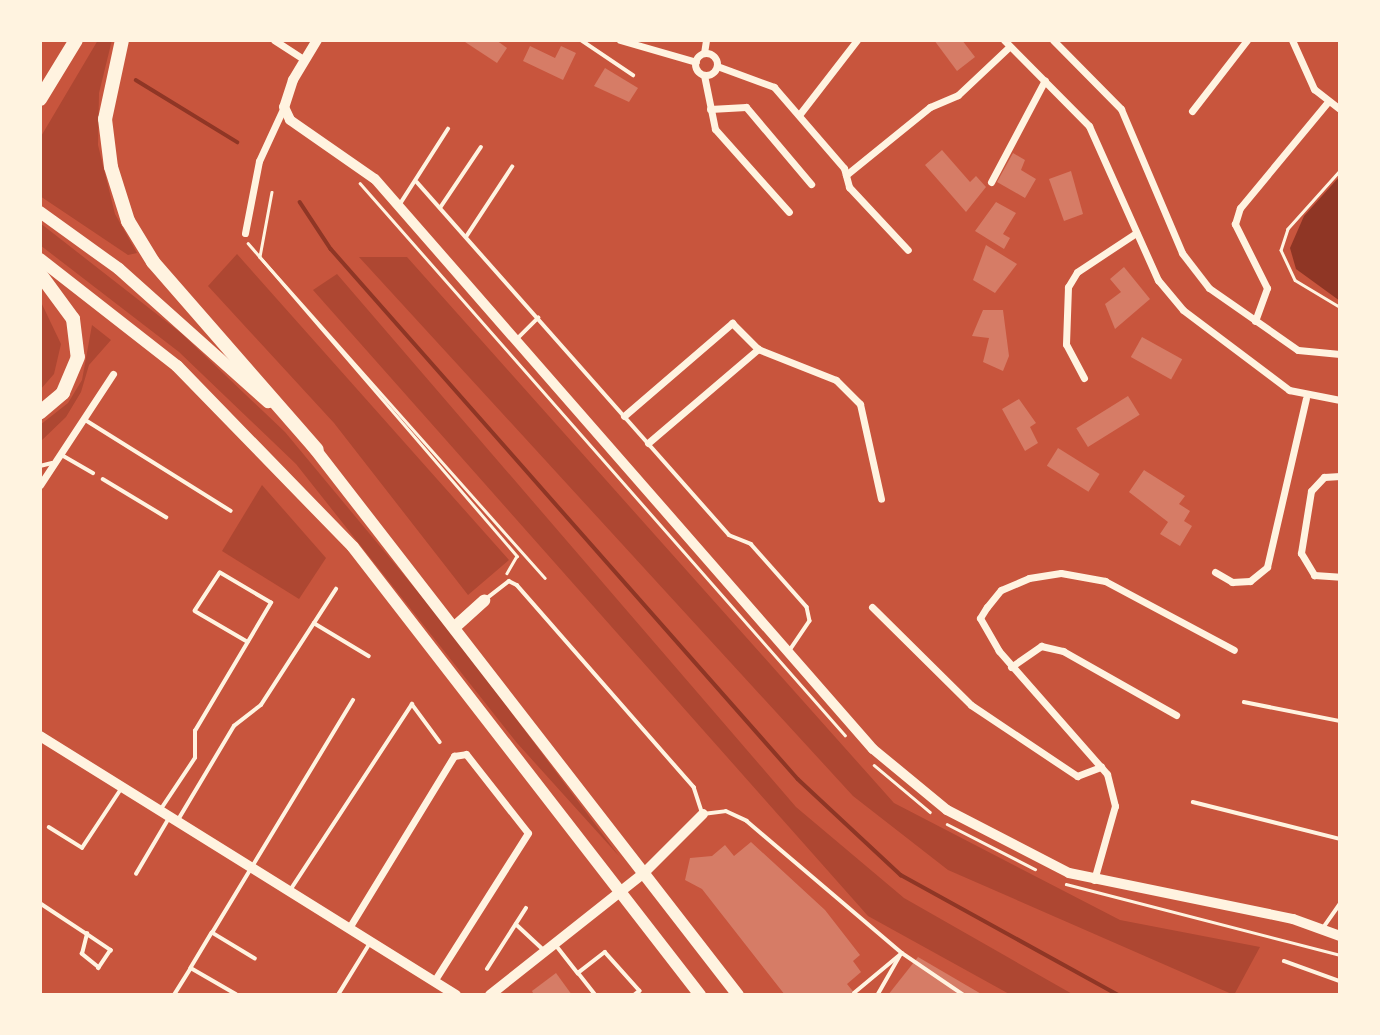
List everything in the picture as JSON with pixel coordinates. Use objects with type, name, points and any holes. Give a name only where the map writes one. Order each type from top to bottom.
[{"type":"highway","points":[[40,99],[76,40]]},
{"type":"highway","points":[[122,40],[105,119],[111,167],[128,220],[153,262],[317,450],[456,626],[738,995]]},
{"type":"highway","points":[[40,212],[185,325],[317,450]]},
{"type":"highway","points":[[40,259],[177,366],[276,461],[353,547],[700,995]]},
{"type":"highway","points":[[40,274],[73,319],[78,357],[63,393],[40,412]]},
{"type":"highway","points":[[456,626],[484,601]]},
{"type":"street","points":[[274,40],[305,60]]},
{"type":"street","points":[[245,233],[259,161],[305,60],[317,40]]},
{"type":"street","points":[[620,40],[696,62],[704,75],[715,129],[789,212]]},
{"type":"street","points":[[696,62],[704,53],[706,40]]},
{"type":"street","points":[[799,115],[857,40]]},
{"type":"street","points":[[1053,40],[1121,109],[1182,253],[1209,288],[1298,350],[1340,354]]},
{"type":"street","points":[[1192,111],[1247,40]]},
{"type":"street","points":[[1292,40],[1314,89],[1327,103],[1340,109]]},
{"type":"street","points":[[846,175],[930,107],[958,95],[1007,43],[1089,126],[1158,280],[1183,310],[1306,398],[1340,400]]},
{"type":"street","points":[[704,53],[717,66],[774,87],[846,175],[849,187],[908,250]]},
{"type":"street","points":[[704,75],[717,66]]},
{"type":"street","points":[[991,181],[1045,80]]},
{"type":"street","points":[[1255,321],[1267,288],[1236,224],[1240,208],[1327,103]]},
{"type":"street","points":[[284,107],[290,120],[354,160],[398,206],[873,749],[947,810],[1094,880],[1340,936]]},
{"type":"street","points":[[710,109],[746,107],[811,184]]},
{"type":"street","points":[[1084,379],[1066,344],[1068,287],[1077,272],[1136,233]]},
{"type":"street","points":[[624,416],[732,323],[758,349],[836,380],[860,404],[881,499]]},
{"type":"street","points":[[648,443],[758,349]]},
{"type":"street","points":[[40,485],[113,374]]},
{"type":"street","points":[[1215,572],[1232,582],[1250,581],[1267,567],[1306,398]]},
{"type":"street","points":[[1340,476],[1324,477],[1311,491],[1301,553],[1314,575],[1340,577]]},
{"type":"street","points":[[1094,880],[1115,806],[1101,768],[1011,667],[981,618],[1001,590],[1061,573],[1105,581],[1234,650]]},
{"type":"street","points":[[872,607],[914,655],[982,713],[1077,776],[1101,768]]},
{"type":"street","points":[[1011,667],[1041,646],[1063,651],[1177,715]]},
{"type":"street","points":[[40,736],[434,981],[449,993]]},
{"type":"street","points":[[349,928],[454,756],[466,754],[528,833],[434,981]]},
{"type":"street","points":[[490,995],[645,872],[703,814]]},
{"type":"lane","points":[[580,40],[633,75]]},
{"type":"lane","points":[[398,206],[417,182],[448,129]]},
{"type":"lane","points":[[440,208],[481,147]]},
{"type":"lane","points":[[466,237],[512,167]]},
{"type":"lane","points":[[417,182],[729,535],[751,544],[807,607],[810,621],[789,651]]},
{"type":"lane","points":[[516,340],[538,318]]},
{"type":"lane","points":[[82,418],[230,512]]},
{"type":"lane","points":[[60,454],[93,473]]},
{"type":"lane","points":[[40,466],[54,463]]},
{"type":"lane","points":[[103,479],[166,517]]},
{"type":"lane","points":[[136,874],[169,816],[195,758],[195,731],[248,642],[271,603],[220,573],[195,611],[248,642]]},
{"type":"lane","points":[[484,601],[500,586],[517,585],[694,787],[703,814],[726,811],[747,821],[902,953],[964,995]]},
{"type":"lane","points":[[169,816],[234,726],[261,705],[336,589]]},
{"type":"lane","points":[[314,623],[369,656]]},
{"type":"lane","points":[[174,995],[353,700]]},
{"type":"lane","points":[[1244,702],[1340,721]]},
{"type":"lane","points":[[289,891],[412,704],[440,742]]},
{"type":"lane","points":[[49,827],[82,849],[122,787]]},
{"type":"lane","points":[[1193,802],[1340,839]]},
{"type":"lane","points":[[40,903],[87,934],[111,950],[99,968],[82,954],[87,934]]},
{"type":"lane","points":[[1322,930],[1340,904]]},
{"type":"lane","points":[[487,969],[526,908]]},
{"type":"lane","points":[[515,924],[545,951]]},
{"type":"lane","points":[[212,933],[256,959]]},
{"type":"lane","points":[[338,995],[371,942]]},
{"type":"lane","points":[[555,944],[595,995]]},
{"type":"lane","points":[[579,973],[605,952],[640,991],[635,995]]},
{"type":"lane","points":[[854,993],[902,953]]},
{"type":"lane","points":[[877,995],[902,953]]},
{"type":"lane","points":[[1284,961],[1340,981]]},
{"type":"lane","points":[[191,968],[236,994]]},
{"type":"path","points":[[1340,171],[1288,229],[1281,250],[1295,280],[1340,307]]},
{"type":"path","points":[[358,180],[852,743]]},
{"type":"path","points":[[272,192],[260,257],[545,578]]},
{"type":"path","points":[[245,233],[250,253],[517,556]]},
{"type":"path","points":[[871,762],[942,821],[1049,876]]},
{"type":"path","points":[[1061,882],[1085,894],[1187,913],[1340,956]]},
{"type":"shaded area","points":[[98,40],[112,40],[99,93],[98,145],[115,214],[137,253],[128,255],[40,196],[40,138]]},
{"type":"shaded area","points":[[1340,176],[1340,301],[1296,269],[1290,248],[1304,216]]},
{"type":"shaded area","points":[[40,223],[181,333],[285,432],[448,628],[619,856],[517,743],[296,464],[179,352],[40,245]]},
{"type":"shaded area","points":[[237,254],[509,560],[468,595],[334,423],[208,286]]},
{"type":"shaded area","points":[[359,257],[407,257],[894,803],[1120,920],[1260,947],[1234,995],[948,870],[853,796]]},
{"type":"shaded area","points":[[337,274],[796,807],[904,898],[1074,995],[1011,995],[868,916],[313,290]]},
{"type":"shaded area","points":[[40,300],[61,344],[54,374],[40,390]]},
{"type":"shaded area","points":[[92,325],[111,340],[89,365],[81,392],[66,417],[40,442],[40,425],[68,403],[82,380]]},
{"type":"shaded area","points":[[262,485],[326,558],[299,599],[222,551]]},
{"type":"building","points":[[462,40],[496,40],[507,48],[497,63]]},
{"type":"building","points":[[934,40],[962,40],[975,57],[957,71]]},
{"type":"building","points":[[530,46],[555,58],[561,46],[576,53],[563,80],[523,61]]},
{"type":"building","points":[[605,68],[638,88],[629,102],[594,86]]},
{"type":"building","points":[[942,150],[970,182],[976,176],[986,187],[966,212],[925,165]]},
{"type":"building","points":[[1013,153],[1025,160],[1021,170],[1036,179],[1025,198],[997,182]]},
{"type":"building","points":[[1071,171],[1083,214],[1064,221],[1049,179]]},
{"type":"building","points":[[996,202],[1016,213],[1003,234],[1010,238],[1004,249],[975,231]]},
{"type":"building","points":[[986,245],[1017,264],[995,293],[973,280]]},
{"type":"building","points":[[1124,267],[1150,299],[1115,329],[1105,304],[1121,292],[1110,279]]},
{"type":"building","points":[[983,310],[1003,310],[1009,356],[1003,371],[983,362],[989,338],[972,336]]},
{"type":"building","points":[[1142,337],[1182,359],[1171,379],[1131,357]]},
{"type":"building","points":[[1128,396],[1140,415],[1088,447],[1076,428]]},
{"type":"building","points":[[1019,399],[1036,423],[1030,427],[1038,443],[1025,451],[1002,409]]},
{"type":"building","points":[[1058,448],[1100,474],[1088,492],[1047,466]]},
{"type":"building","points":[[1144,470],[1185,496],[1179,504],[1190,511],[1184,521],[1192,526],[1180,546],[1160,534],[1168,522],[1129,492]]},
{"type":"building","points":[[751,842],[825,910],[860,955],[853,961],[861,972],[847,984],[856,995],[785,995],[702,889],[685,880],[690,858],[712,856],[725,845],[734,856]]},
{"type":"building","points":[[918,957],[983,995],[888,995]]},
{"type":"building","points":[[556,973],[572,995],[534,995],[532,991]]},
{"type":"waterway","points":[[136,80],[237,142]]},
{"type":"waterway","points":[[300,202],[331,249],[798,779],[901,875],[1118,995]]}]
